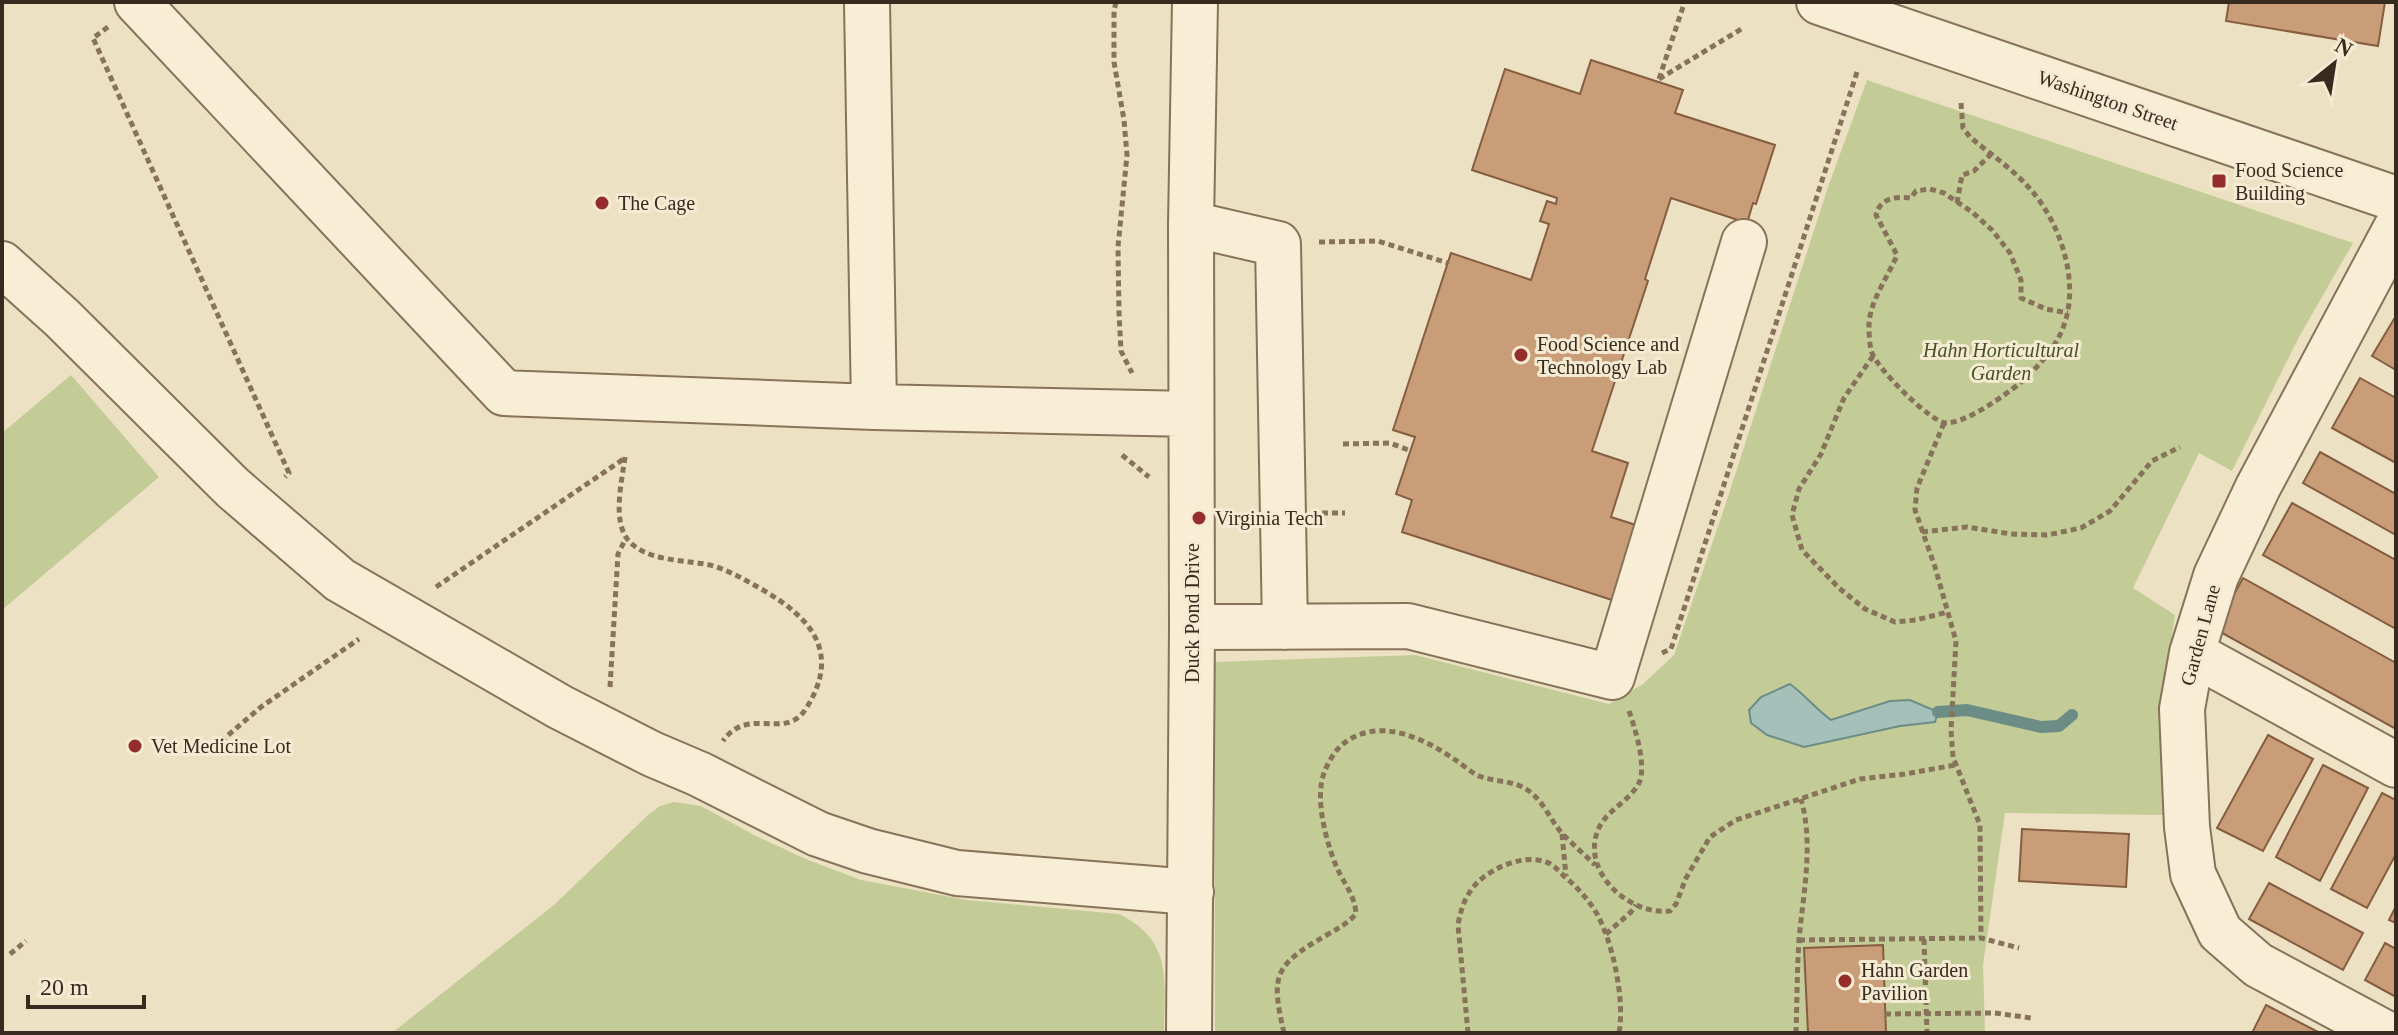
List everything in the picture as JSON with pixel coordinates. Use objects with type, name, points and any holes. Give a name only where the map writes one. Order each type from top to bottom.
[{"type":"street","points":[[867,2],[874,407]]},
{"type":"street","name":"Duck Pond Drive","points":[[1189,1033],[1191,224],[1195,2]]},
{"type":"street","name":"Washington Street","points":[[1819,2],[2396,199]]},
{"type":"street","points":[[123,14],[504,393],[874,407],[1191,414]]},
{"type":"street","points":[[1191,224],[1278,244],[1285,627]]},
{"type":"street","name":"Garden Lane","points":[[2385,1033],[2258,965],[2220,932],[2193,874],[2187,827],[2182,709],[2192,653],[2216,576],[2258,487],[2396,228]]},
{"type":"street","points":[[1192,627],[1408,626],[1612,677],[1744,242]]},
{"type":"street","points":[[2,264],[62,318],[233,488],[340,580],[560,707],[818,834],[868,851],[957,873],[1191,892]]},
{"type":"street","points":[[2192,653],[2396,765]]},
{"type":"path","points":[[1116,2],[1114,62],[1127,155],[1118,247],[1121,351],[1134,375]]},
{"type":"path","points":[[1683,7],[1659,80],[1743,28]]},
{"type":"path","points":[[123,14],[93,38],[289,473],[256,508]]},
{"type":"path","points":[[1671,649],[1858,69]]},
{"type":"path","points":[[1961,103],[1963,128],[2029,187],[2052,220],[2065,256],[2069,296],[2068,313],[2064,326],[2053,347],[2014,388],[1961,420],[1944,423],[1922,411],[1873,356],[1869,320],[1897,255],[1876,215],[1886,200],[1911,198],[1916,191],[1930,189],[1944,193],[1972,212],[1992,230],[2010,253],[2021,280],[2021,298],[2046,309],[2068,313]]},
{"type":"path","points":[[1957,203],[1962,175],[1974,171],[1991,154]]},
{"type":"path","points":[[1338,240],[1378,241],[1448,263]]},
{"type":"path","points":[[1873,356],[1844,398],[1821,454],[1799,489],[1792,515],[1802,550],[1839,588],[1865,609],[1895,622],[1948,612]]},
{"type":"path","points":[[1944,423],[1917,488],[1915,510],[1956,641],[1951,730],[1953,757],[1980,825],[1981,938]]},
{"type":"path","points":[[1343,444],[1390,443],[1411,451]]},
{"type":"path","points":[[1922,532],[1967,527],[2011,534],[2047,535],[2081,528],[2110,511],[2152,461],[2180,447]]},
{"type":"path","points":[[431,590],[625,458],[620,510],[626,538],[648,554],[734,573],[788,605],[806,621],[816,639],[822,659],[821,674],[806,710],[798,718],[780,725],[744,724],[720,746]]},
{"type":"path","points":[[607,731],[618,554],[626,538]]},
{"type":"path","points":[[213,748],[261,707],[361,638]]},
{"type":"path","points":[[1599,869],[1594,844],[1602,822],[1639,783],[1641,770],[1630,714],[1612,677]]},
{"type":"path","points":[[1284,1033],[1276,989],[1280,972],[1301,950],[1348,923],[1356,914],[1354,899],[1331,854],[1324,827],[1320,787],[1325,769],[1342,744],[1360,733],[1382,729],[1411,735],[1478,775],[1516,784],[1527,790],[1542,803],[1562,833],[1599,869],[1613,888],[1636,905],[1661,912],[1670,911],[1676,904],[1686,878],[1710,837],[1736,820],[1860,779],[1955,765]]},
{"type":"path","points":[[1796,1033],[1799,940],[1807,875],[1801,799]]},
{"type":"path","points":[[1562,833],[1566,878]]},
{"type":"path","points":[[1468,1033],[1458,925],[1461,908],[1469,891],[1483,876],[1503,865],[1533,859],[1549,863],[1584,895],[1606,934],[1620,996],[1619,1033]]},
{"type":"path","points":[[1606,934],[1636,905]]},
{"type":"path","points":[[1799,940],[1981,938],[2019,948]]},
{"type":"path","points":[[1924,939],[1927,1033]]},
{"type":"path","points":[[10,954],[26,941]]},
{"type":"path","points":[[1885,1014],[1995,1013],[2031,1018]]},
{"type":"green space","name":"Hahn Horticultural Garden","points":[[1867,80],[2353,243],[2299,337],[2232,471],[2199,453],[2133,588],[2175,615],[2167,670],[2169,802],[2163,815],[2005,813],[1983,965],[1985,1033],[1215,1033],[1214,662],[1415,655],[1609,704],[1643,684],[1674,655],[1828,187]]},
{"type":"green space","points":[[71,375],[159,477],[2,610],[2,433]]},
{"type":"green space","points":[[674,802],[701,806],[808,860],[861,880],[967,900],[1119,914],[1137,925],[1157,950],[1164,980],[1164,1033],[392,1033],[555,904],[648,815],[660,806]]},
{"type":"water","points":[[1790,684],[1831,720],[1890,701],[1910,700],[1938,712],[1935,722],[1900,726],[1804,747],[1767,735],[1751,723],[1749,710],[1761,697]]},
{"type":"building","points":[[2229,2],[2385,2],[2378,46],[2226,21]]},
{"type":"building","name":"Food Science and Technology Lab","points":[[1591,60],[1683,90],[1675,113],[1775,145],[1747,223],[1671,198],[1645,279],[1648,281],[1592,451],[1628,463],[1611,517],[1639,526],[1615,601],[1402,532],[1412,500],[1396,494],[1415,437],[1393,430],[1451,253],[1531,280],[1549,224],[1540,221],[1547,201],[1556,204],[1557,198],[1472,170],[1505,69],[1580,94]]},
{"type":"building","points":[[2396,320],[2396,370],[2372,356]]},
{"type":"building","points":[[2360,378],[2396,398],[2396,463],[2332,428]]},
{"type":"building","points":[[2320,452],[2396,494],[2396,535],[2303,483]]},
{"type":"building","points":[[2292,503],[2396,560],[2396,629],[2263,555]]},
{"type":"building","points":[[2243,578],[2396,663],[2396,729],[2215,629]]},
{"type":"building","points":[[2268,735],[2313,759],[2263,851],[2217,828]]},
{"type":"building","points":[[2323,765],[2368,788],[2320,881],[2276,857]]},
{"type":"building","points":[[2382,793],[2396,800],[2396,854],[2367,908],[2331,889]]},
{"type":"building","points":[[2022,829],[2129,834],[2126,887],[2019,881]]},
{"type":"building","points":[[2269,883],[2363,933],[2343,970],[2249,919]]},
{"type":"building","points":[[2396,906],[2396,923],[2389,920]]},
{"type":"building","points":[[2385,943],[2396,949],[2396,997],[2365,980]]},
{"type":"building","name":"Hahn Garden Pavilion","points":[[1883,945],[1886,1033],[1808,1033],[1804,948]]},
{"type":"building","points":[[2266,1005],[2320,1033],[2252,1033]]},
{"type":"waterway","points":[[1938,712],[1967,710],[2041,727],[2059,726],[2072,715]]},
{"type":"place","name":"Food Science Building","points":[[2219,181]]},
{"type":"place","name":"The Cage","points":[[602,203]]},
{"type":"place","name":"Food Science and Technology Lab","points":[[1521,355]]},
{"type":"place","name":"Virginia Tech","points":[[1199,518]]},
{"type":"place","name":"Vet Medicine Lot","points":[[135,746]]},
{"type":"place","name":"Hahn Garden Pavilion","points":[[1845,981]]}]
